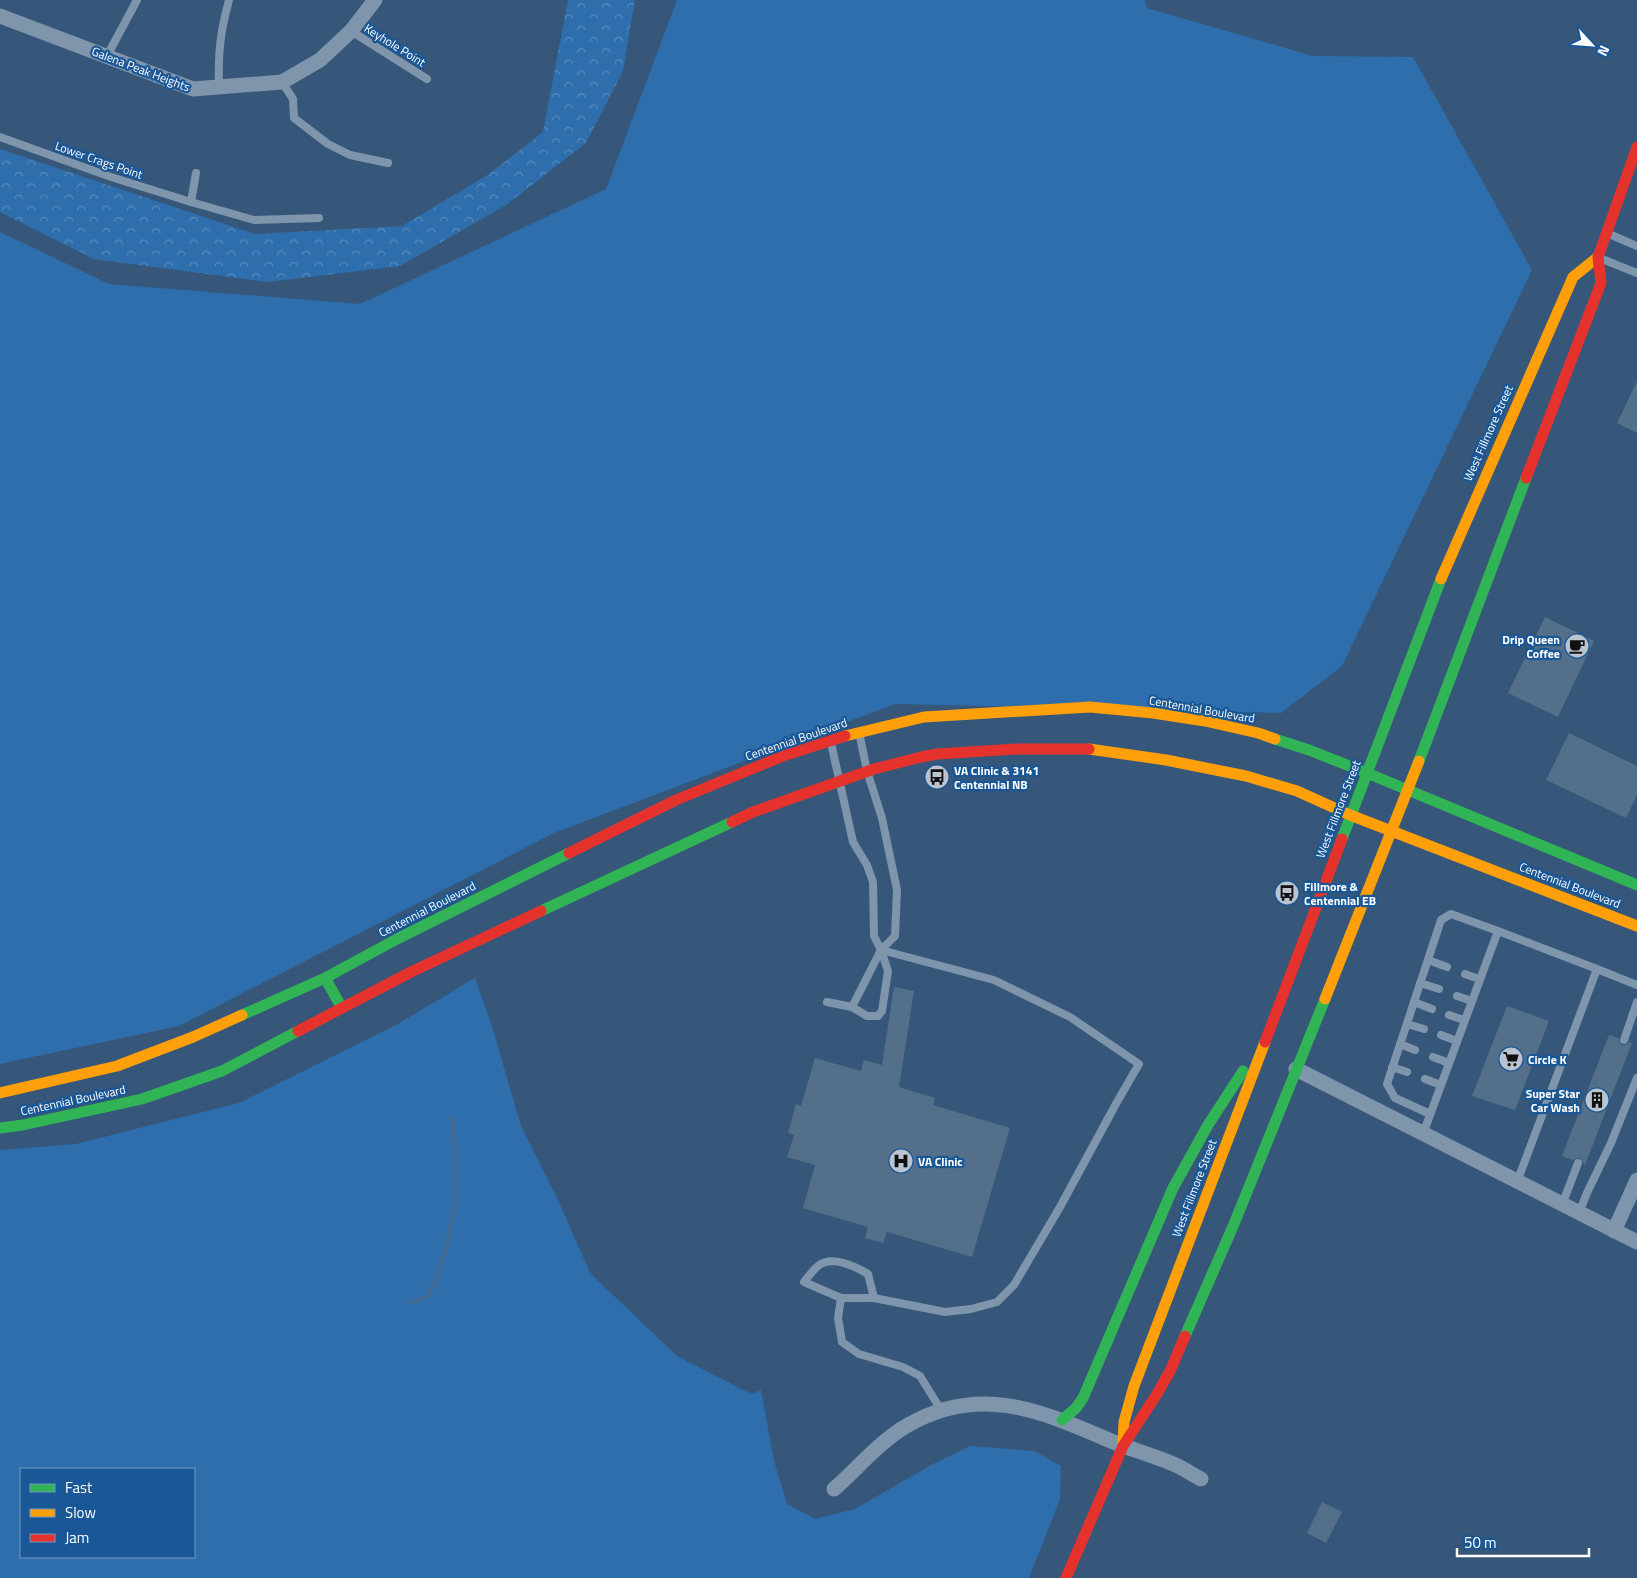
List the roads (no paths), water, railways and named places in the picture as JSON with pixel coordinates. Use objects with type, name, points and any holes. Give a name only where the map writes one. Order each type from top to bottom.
[{"type":"main road","name":"West Fillmore Street","points":[[1066,1578],[1123,1446],[1170,1371],[1234,1224],[1391,831],[1601,283],[1598,257],[1637,147]]},
{"type":"main road","name":"West Fillmore Street","points":[[1123,1446],[1125,1417],[1134,1386],[1446,565],[1573,277],[1598,257]]},
{"type":"main road","name":"Centennial Boulevard","points":[[0,1093],[117,1066],[193,1037],[325,978],[676,800],[783,756],[859,732],[924,717],[1090,707],[1153,713],[1205,721],[1258,733],[1309,750],[1407,788],[1637,885]]},
{"type":"main road","name":"Centennial Boulevard","points":[[0,1128],[142,1099],[222,1071],[413,971],[753,812],[868,771],[937,754],[1016,749],[1086,748],[1166,760],[1246,776],[1297,792],[1350,816],[1446,854],[1637,926]]},
{"type":"main road","points":[[325,978],[342,1008]]},
{"type":"main road","points":[[1062,1420],[1076,1408],[1088,1388],[1173,1188],[1208,1125],[1268,1032]]},
{"type":"street","name":"Galena Peak Heights","points":[[0,16],[193,89],[282,82],[320,60],[351,31],[375,0]]},
{"type":"street","points":[[1296,1069],[1637,1242]]},
{"type":"street","points":[[1614,1231],[1637,1180]]},
{"type":"street","points":[[834,1490],[894,1434],[908,1425],[941,1410],[968,1405],[1001,1404],[1022,1407],[1062,1420],[1123,1446],[1173,1463],[1201,1479]]},
{"type":"lane","points":[[107,56],[137,0]]},
{"type":"lane","points":[[219,87],[218,53],[221,28],[229,0]]},
{"type":"lane","name":"Keyhole Point","points":[[351,31],[427,79]]},
{"type":"lane","points":[[282,82],[293,99],[294,118],[328,144],[350,155],[388,163]]},
{"type":"lane","name":"Lower Crags Point","points":[[0,137],[111,177],[254,220],[319,218]]},
{"type":"lane","points":[[191,202],[196,173]]},
{"type":"lane","points":[[1606,233],[1637,246]]},
{"type":"lane","points":[[1598,257],[1637,273]]},
{"type":"lane","points":[[852,1007],[882,950],[895,936],[897,890],[882,818],[859,732]]},
{"type":"lane","points":[[827,1002],[852,1007],[867,1016],[878,1016],[882,1010],[888,971],[882,950],[874,936],[873,882],[867,865],[853,842],[830,741]]},
{"type":"lane","points":[[1430,1114],[1395,1098],[1387,1084],[1441,920],[1451,914],[1637,985]]},
{"type":"lane","points":[[1423,1134],[1498,931]]},
{"type":"lane","points":[[874,1298],[868,1274],[857,1268],[830,1261],[818,1265],[804,1282],[841,1298],[874,1298],[945,1312],[972,1309],[997,1302],[1014,1285],[1056,1215],[1139,1064],[1070,1017],[994,980],[882,950]]},
{"type":"lane","points":[[1428,960],[1447,967]]},
{"type":"lane","points":[[1517,1182],[1597,969]]},
{"type":"lane","points":[[1465,974],[1479,979]]},
{"type":"lane","points":[[1420,983],[1439,989]]},
{"type":"lane","points":[[1457,996],[1472,1001]]},
{"type":"lane","points":[[1414,1002],[1432,1009]]},
{"type":"lane","points":[[1624,1040],[1637,1002]]},
{"type":"lane","points":[[1449,1015],[1464,1020]]},
{"type":"lane","points":[[1407,1024],[1424,1030]]},
{"type":"lane","points":[[1441,1036],[1457,1041]]},
{"type":"lane","points":[[1400,1044],[1415,1050]]},
{"type":"lane","points":[[1433,1057],[1449,1063]]},
{"type":"lane","points":[[1392,1067],[1407,1072]]},
{"type":"lane","points":[[1578,1213],[1611,1143],[1637,1078]]},
{"type":"lane","points":[[1425,1079],[1441,1084]]},
{"type":"lane","points":[[1562,1205],[1578,1162]]},
{"type":"lane","points":[[841,1298],[838,1318],[842,1342],[859,1354],[902,1367],[920,1376],[941,1410]]},
{"type":"waterway","points":[[407,1302],[420,1300],[427,1296],[436,1282],[448,1240],[456,1202],[456,1161],[452,1118]]},
{"type":"place","name":"Drip Queen Coffee","points":[[1577,646]]},
{"type":"place","name":"VA Clinic & 3141 Centennial NB","points":[[937,777]]},
{"type":"place","name":"Fillmore & Centennial EB","points":[[1287,893]]},
{"type":"place","name":"Circle K","points":[[1511,1059]]},
{"type":"place","name":"Super Star Car Wash","points":[[1597,1100]]},
{"type":"place","name":"VA Clinic","points":[[901,1161]]}]
